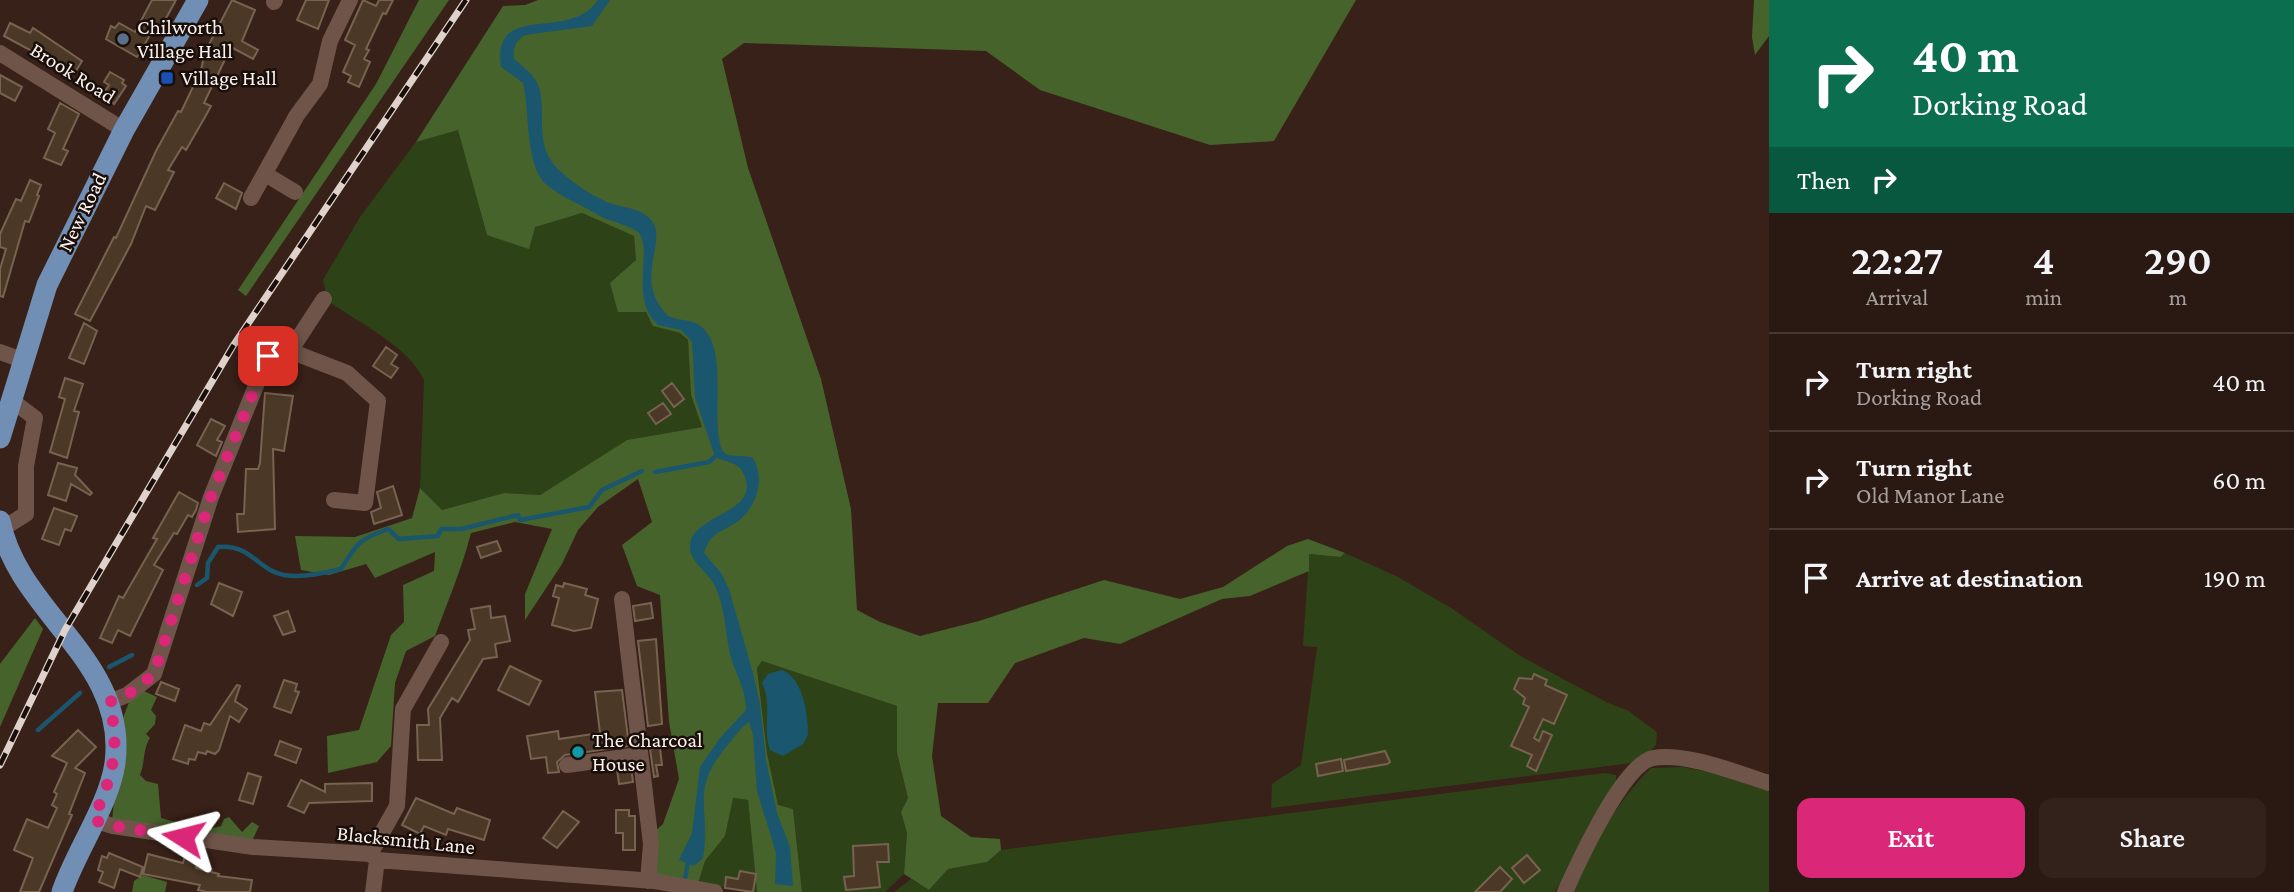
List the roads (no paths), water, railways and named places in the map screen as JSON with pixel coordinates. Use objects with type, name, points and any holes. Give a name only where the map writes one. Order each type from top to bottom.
[{"type":"main road","name":"New Road","points":[[0,438],[47,285],[124,130],[198,0]]},
{"type":"main road","points":[[1,525],[12,558],[32,589],[94,669],[109,702],[115,732],[115,764],[62,892]]},
{"type":"street","points":[[251,198],[325,71],[330,41],[350,0]]},
{"type":"street","name":"Brook Road","points":[[0,53],[124,130]]},
{"type":"street","points":[[265,174],[295,192]]},
{"type":"street","points":[[290,351],[324,299]]},
{"type":"street","points":[[109,702],[127,695],[154,674],[211,497],[268,356],[290,351],[347,373],[378,401],[365,503],[334,500]]},
{"type":"street","points":[[0,352],[22,360]]},
{"type":"street","points":[[1,525],[26,513],[26,466],[35,418],[10,399]]},
{"type":"street","points":[[622,599],[651,844],[648,881]]},
{"type":"street","points":[[373,892],[374,857],[397,806],[403,709],[441,642]]},
{"type":"street","points":[[568,765],[639,755]]},
{"type":"street","points":[[1565,892],[1580,856],[1616,794],[1640,766],[1652,758],[1693,761],[1769,783]]},
{"type":"street","name":"Blacksmith Lane","points":[[93,820],[113,826],[253,848],[648,881],[710,891]]},
{"type":"water","points":[[598,0],[610,0],[592,26],[525,35],[515,45],[514,59],[532,75],[539,87],[543,139],[550,159],[558,169],[594,196],[637,210],[652,221],[656,240],[651,276],[658,302],[668,316],[696,323],[709,335],[717,365],[717,419],[722,450],[727,455],[752,457],[756,465],[759,484],[753,503],[742,518],[712,538],[704,553],[721,573],[729,589],[753,673],[777,813],[790,847],[793,886],[775,884],[776,853],[757,791],[753,735],[749,722],[727,746],[708,776],[704,800],[703,858],[694,866],[679,860],[692,833],[700,767],[720,738],[746,710],[742,688],[730,654],[718,594],[712,581],[693,557],[690,546],[693,536],[701,527],[742,499],[747,489],[745,477],[742,470],[716,457],[713,451],[695,397],[692,342],[681,330],[658,325],[649,314],[643,289],[643,241],[639,233],[567,198],[548,186],[540,177],[531,152],[523,83],[501,67],[501,47],[508,34],[535,24],[570,19],[585,12]]},
{"type":"water","points":[[782,670],[795,681],[803,698],[808,735],[803,744],[783,756],[770,750],[767,699],[762,683],[768,674]]},
{"type":"waterway","points":[[655,472],[709,462],[717,455]]},
{"type":"waterway","points":[[197,585],[207,578],[208,563],[218,547],[239,549],[267,568],[284,575],[320,573],[341,569],[359,544],[388,529],[399,539],[438,536],[441,529],[461,529],[518,515],[520,520],[589,507],[602,490],[642,471]]},
{"type":"waterway","points":[[109,667],[132,655]]},
{"type":"waterway","points":[[38,730],[80,693]]},
{"type":"waterway","points":[[684,884],[688,862]]},
{"type":"railway","points":[[0,765],[65,630],[233,346],[466,0]]},
{"type":"place","name":"Chilworth Village Hall","points":[[123,39]]},
{"type":"place","name":"Village Hall","points":[[167,78]]},
{"type":"place","name":"The Charcoal House","points":[[578,752]]}]
